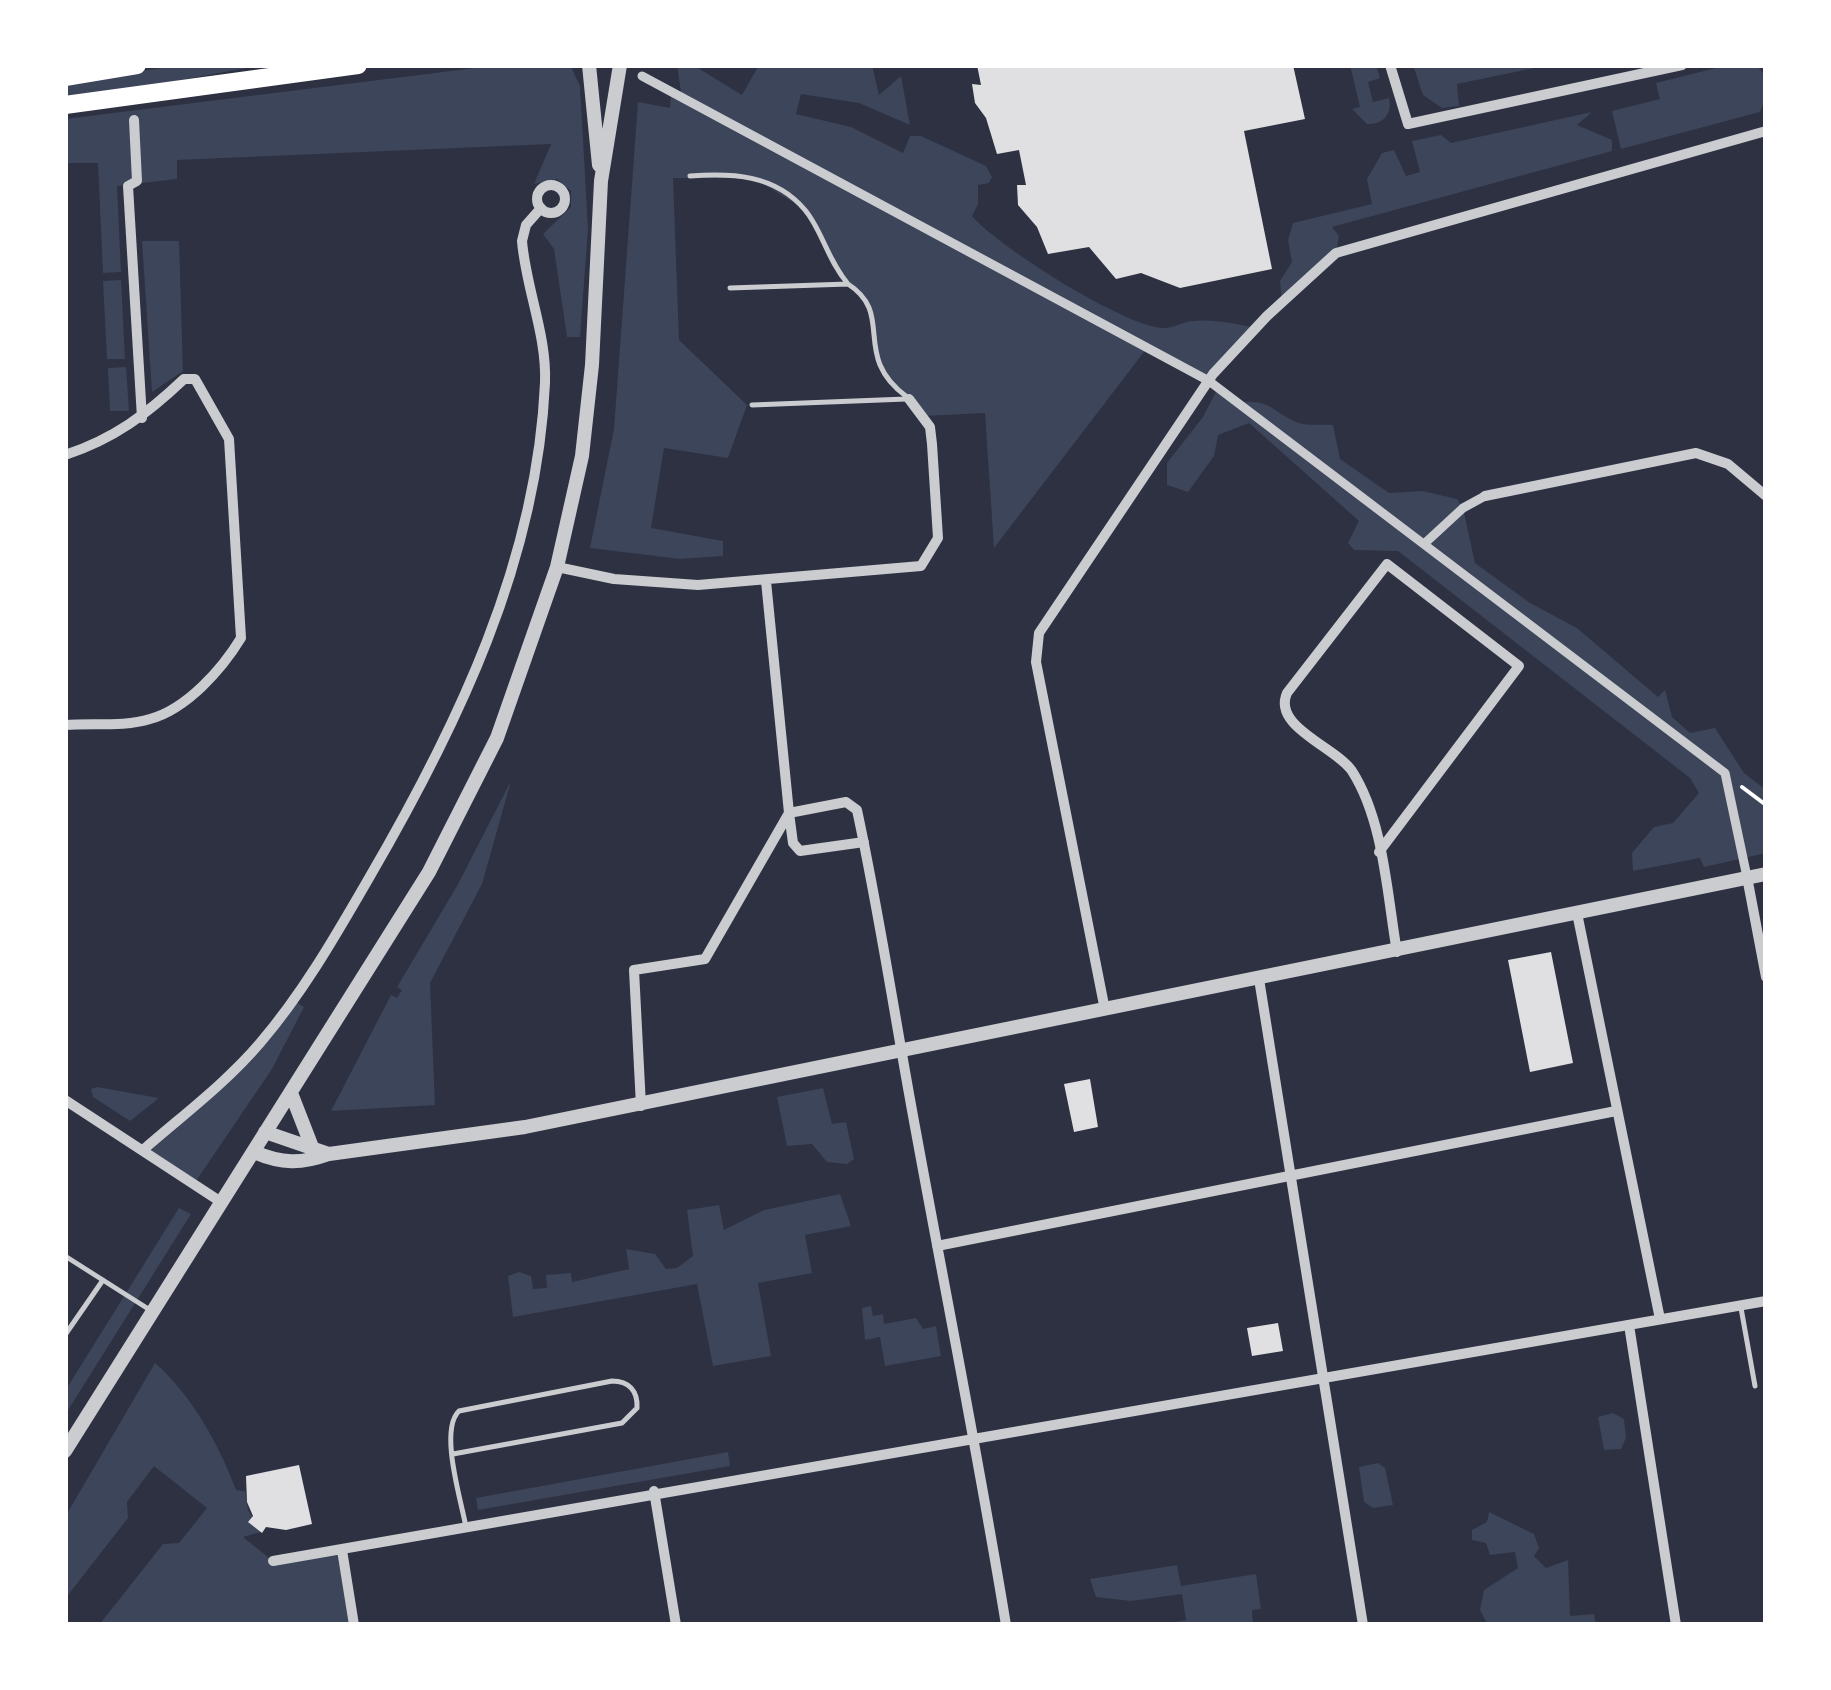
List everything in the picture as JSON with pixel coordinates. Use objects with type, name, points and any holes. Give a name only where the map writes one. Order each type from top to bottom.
[{"type":"main road","points":[[65,77],[137,65]]},
{"type":"main road","points":[[65,106],[358,65]]},
{"type":"street","points":[[589,65],[601,181]]},
{"type":"street","points":[[65,1451],[458,820],[497,738],[556,567],[582,456],[592,365],[601,181],[620,65]]},
{"type":"street","points":[[1390,65],[1408,124],[1682,65]]},
{"type":"street","points":[[642,76],[1208,381],[1725,774],[1766,976]]},
{"type":"street","points":[[134,120],[136,181],[128,186],[142,418]]},
{"type":"street","points":[[1105,1010],[1036,662],[1039,634],[1208,381],[1267,316],[1336,254],[1766,132]]},
{"type":"street","points":[[143,1150],[243,1062],[282,1015],[330,945],[413,802],[472,683],[512,564],[542,430],[543,354],[522,245],[526,225],[541,208]]},
{"type":"street","points":[[65,454],[104,442],[142,418],[190,377],[197,382],[229,439],[242,638],[226,662],[168,712],[147,721],[65,725]]},
{"type":"street","points":[[556,567],[654,584],[766,581],[922,566],[938,538],[930,427],[909,399]]},
{"type":"street","points":[[1424,544],[1463,508],[1485,496],[1696,453],[1728,464],[1766,496]]},
{"type":"street","points":[[1380,852],[1519,666],[1387,564],[1288,693],[1284,706],[1288,718],[1352,772],[1380,852],[1397,952]]},
{"type":"street","points":[[766,581],[794,843],[800,851],[864,842]]},
{"type":"street","points":[[641,1106],[634,970],[704,959],[789,814],[851,803],[857,810],[864,842],[1006,1625]]},
{"type":"street","points":[[254,1152],[283,1163],[306,1162],[329,1154],[525,1127],[641,1106],[1766,874]]},
{"type":"street","points":[[1577,914],[1660,1319]]},
{"type":"street","points":[[1259,979],[1363,1625]]},
{"type":"street","points":[[291,1093],[312,1147]]},
{"type":"street","points":[[65,1100],[222,1202]]},
{"type":"street","points":[[937,1246],[1616,1111]]},
{"type":"street","points":[[265,1132],[329,1154]]},
{"type":"street","points":[[273,1562],[654,1492],[1325,1381],[1766,1301]]},
{"type":"street","points":[[1629,1325],[1676,1625]]},
{"type":"street","points":[[654,1492],[676,1625]]},
{"type":"street","points":[[342,1550],[354,1625]]},
{"type":"lane","points":[[690,176],[734,173],[754,178],[804,209],[829,259],[869,303],[881,375],[909,399]]},
{"type":"lane","points":[[730,288],[848,284]]},
{"type":"lane","points":[[752,405],[909,399]]},
{"type":"lane","points":[[65,1256],[152,1311]]},
{"type":"lane","points":[[65,1336],[102,1280]]},
{"type":"lane","points":[[1741,1306],[1755,1386]]},
{"type":"lane","points":[[452,1454],[622,1423],[637,1408],[636,1394],[626,1383],[612,1382],[466,1408],[450,1422],[452,1454],[466,1527]]},
{"type":"path","points":[[1725,774],[1766,806]]},
{"type":"shaded area","points":[[181,65],[263,65],[65,101],[65,83]]},
{"type":"shaded area","points":[[499,65],[570,65],[580,86],[588,229],[580,337],[567,337],[554,249],[543,234],[571,207],[571,191],[557,179],[534,184],[551,144],[177,160],[177,179],[117,186],[121,272],[103,273],[98,163],[65,163],[65,119]]},
{"type":"shaded area","points":[[677,65],[693,65],[742,95],[759,65],[872,65],[879,95],[901,76],[910,125],[859,103],[801,94],[796,114],[851,127],[903,153],[910,136],[921,136],[986,166],[992,177],[989,183],[978,185],[978,204],[972,216],[1033,264],[1121,315],[1164,328],[1202,321],[1256,328],[1209,381],[1147,348],[994,548],[985,413],[924,416],[887,382],[876,361],[869,303],[829,259],[804,209],[754,178],[673,178],[679,340],[747,405],[728,458],[664,448],[651,528],[723,541],[723,556],[680,559],[590,548],[614,429],[638,102],[670,108],[671,94],[682,99]]},
{"type":"shaded area","points":[[1350,65],[1376,65],[1380,78],[1368,82],[1373,102],[1389,98],[1390,109],[1382,120],[1367,124],[1352,109],[1360,107]]},
{"type":"shaded area","points":[[1413,65],[1549,65],[1457,84],[1459,106],[1442,108],[1423,95]]},
{"type":"shaded area","points":[[1755,65],[1766,81],[1760,112],[1621,149],[1612,111],[1660,99],[1656,83],[1724,66]]},
{"type":"shaded area","points":[[1592,112],[1577,125],[1612,140],[1612,151],[1332,227],[1339,236],[1336,253],[1282,303],[1280,281],[1292,262],[1288,240],[1293,223],[1372,204],[1367,179],[1382,153],[1394,150],[1406,176],[1420,172],[1412,141],[1441,135],[1451,143]]},
{"type":"shaded area","points":[[142,241],[179,241],[183,371],[152,392]]},
{"type":"shaded area","points":[[121,280],[125,359],[107,359],[103,281]]},
{"type":"shaded area","points":[[126,367],[129,411],[110,411],[108,368]]},
{"type":"shaded area","points":[[1218,388],[1238,403],[1266,405],[1299,423],[1333,425],[1340,459],[1389,493],[1423,491],[1457,499],[1463,508],[1475,563],[1530,603],[1577,628],[1658,697],[1665,690],[1672,717],[1690,733],[1715,728],[1744,773],[1766,790],[1766,853],[1704,867],[1700,858],[1633,871],[1632,853],[1654,827],[1673,823],[1699,793],[1690,778],[1398,551],[1354,550],[1348,543],[1359,521],[1249,423],[1218,435],[1214,456],[1188,492],[1167,485],[1167,463],[1203,417]]},
{"type":"shaded area","points":[[511,781],[482,884],[430,983],[435,1105],[331,1111],[391,995],[397,998],[402,990],[397,987],[457,886]]},
{"type":"shaded area","points":[[293,1000],[304,1007],[272,1069],[194,1184],[143,1150],[222,1082]]},
{"type":"shaded area","points":[[823,1088],[832,1124],[846,1122],[854,1159],[847,1164],[827,1162],[812,1144],[787,1146],[777,1097]]},
{"type":"shaded area","points":[[91,1089],[159,1098],[130,1121],[93,1097]]},
{"type":"shaded area","points":[[840,1194],[851,1226],[805,1235],[812,1273],[758,1283],[771,1356],[713,1366],[697,1284],[513,1317],[508,1276],[519,1272],[531,1276],[533,1289],[547,1288],[546,1275],[571,1273],[572,1282],[629,1269],[626,1249],[655,1254],[666,1269],[677,1268],[693,1256],[687,1210],[719,1205],[724,1230],[764,1210]]},
{"type":"shaded area","points":[[179,1208],[191,1214],[65,1415],[65,1391]]},
{"type":"shaded area","points":[[871,1306],[873,1316],[883,1314],[884,1324],[916,1318],[923,1329],[936,1326],[941,1356],[885,1366],[880,1337],[865,1340],[862,1308]]},
{"type":"shaded area","points":[[155,1363],[181,1390],[203,1422],[236,1490],[245,1491],[248,1510],[261,1532],[243,1537],[273,1561],[342,1550],[354,1625],[99,1625],[163,1544],[179,1543],[207,1508],[154,1466],[127,1502],[128,1518],[65,1599],[65,1517]]},
{"type":"shaded area","points":[[1613,1413],[1624,1419],[1626,1438],[1621,1449],[1604,1450],[1598,1417]]},
{"type":"shaded area","points":[[728,1452],[730,1466],[478,1510],[476,1498]]},
{"type":"shaded area","points":[[1378,1463],[1385,1468],[1393,1505],[1373,1508],[1364,1502],[1359,1467]]},
{"type":"shaded area","points":[[1489,1512],[1534,1534],[1539,1548],[1534,1556],[1546,1568],[1568,1560],[1570,1616],[1594,1614],[1596,1625],[1488,1625],[1480,1610],[1484,1590],[1518,1568],[1515,1552],[1490,1555],[1486,1543],[1472,1540],[1472,1530],[1487,1522]]},
{"type":"shaded area","points":[[1177,1565],[1181,1586],[1256,1574],[1261,1609],[1252,1610],[1253,1625],[1158,1625],[1186,1620],[1182,1594],[1131,1601],[1096,1597],[1090,1579]]},
{"type":"building","points":[[977,65],[1293,65],[1305,119],[1244,131],[1272,269],[1180,288],[1141,273],[1116,279],[1089,247],[1048,254],[1037,227],[1018,205],[1017,185],[1026,185],[1019,150],[997,154],[986,118],[975,103],[972,84],[981,85]]},
{"type":"building","points":[[1551,952],[1573,1063],[1530,1072],[1508,960]]},
{"type":"building","points":[[1090,1079],[1098,1127],[1074,1132],[1064,1084]]},
{"type":"building","points":[[1278,1323],[1283,1351],[1252,1356],[1247,1328]]},
{"type":"building","points":[[299,1465],[312,1524],[286,1530],[266,1527],[262,1533],[248,1522],[253,1516],[247,1502],[246,1476]]}]
